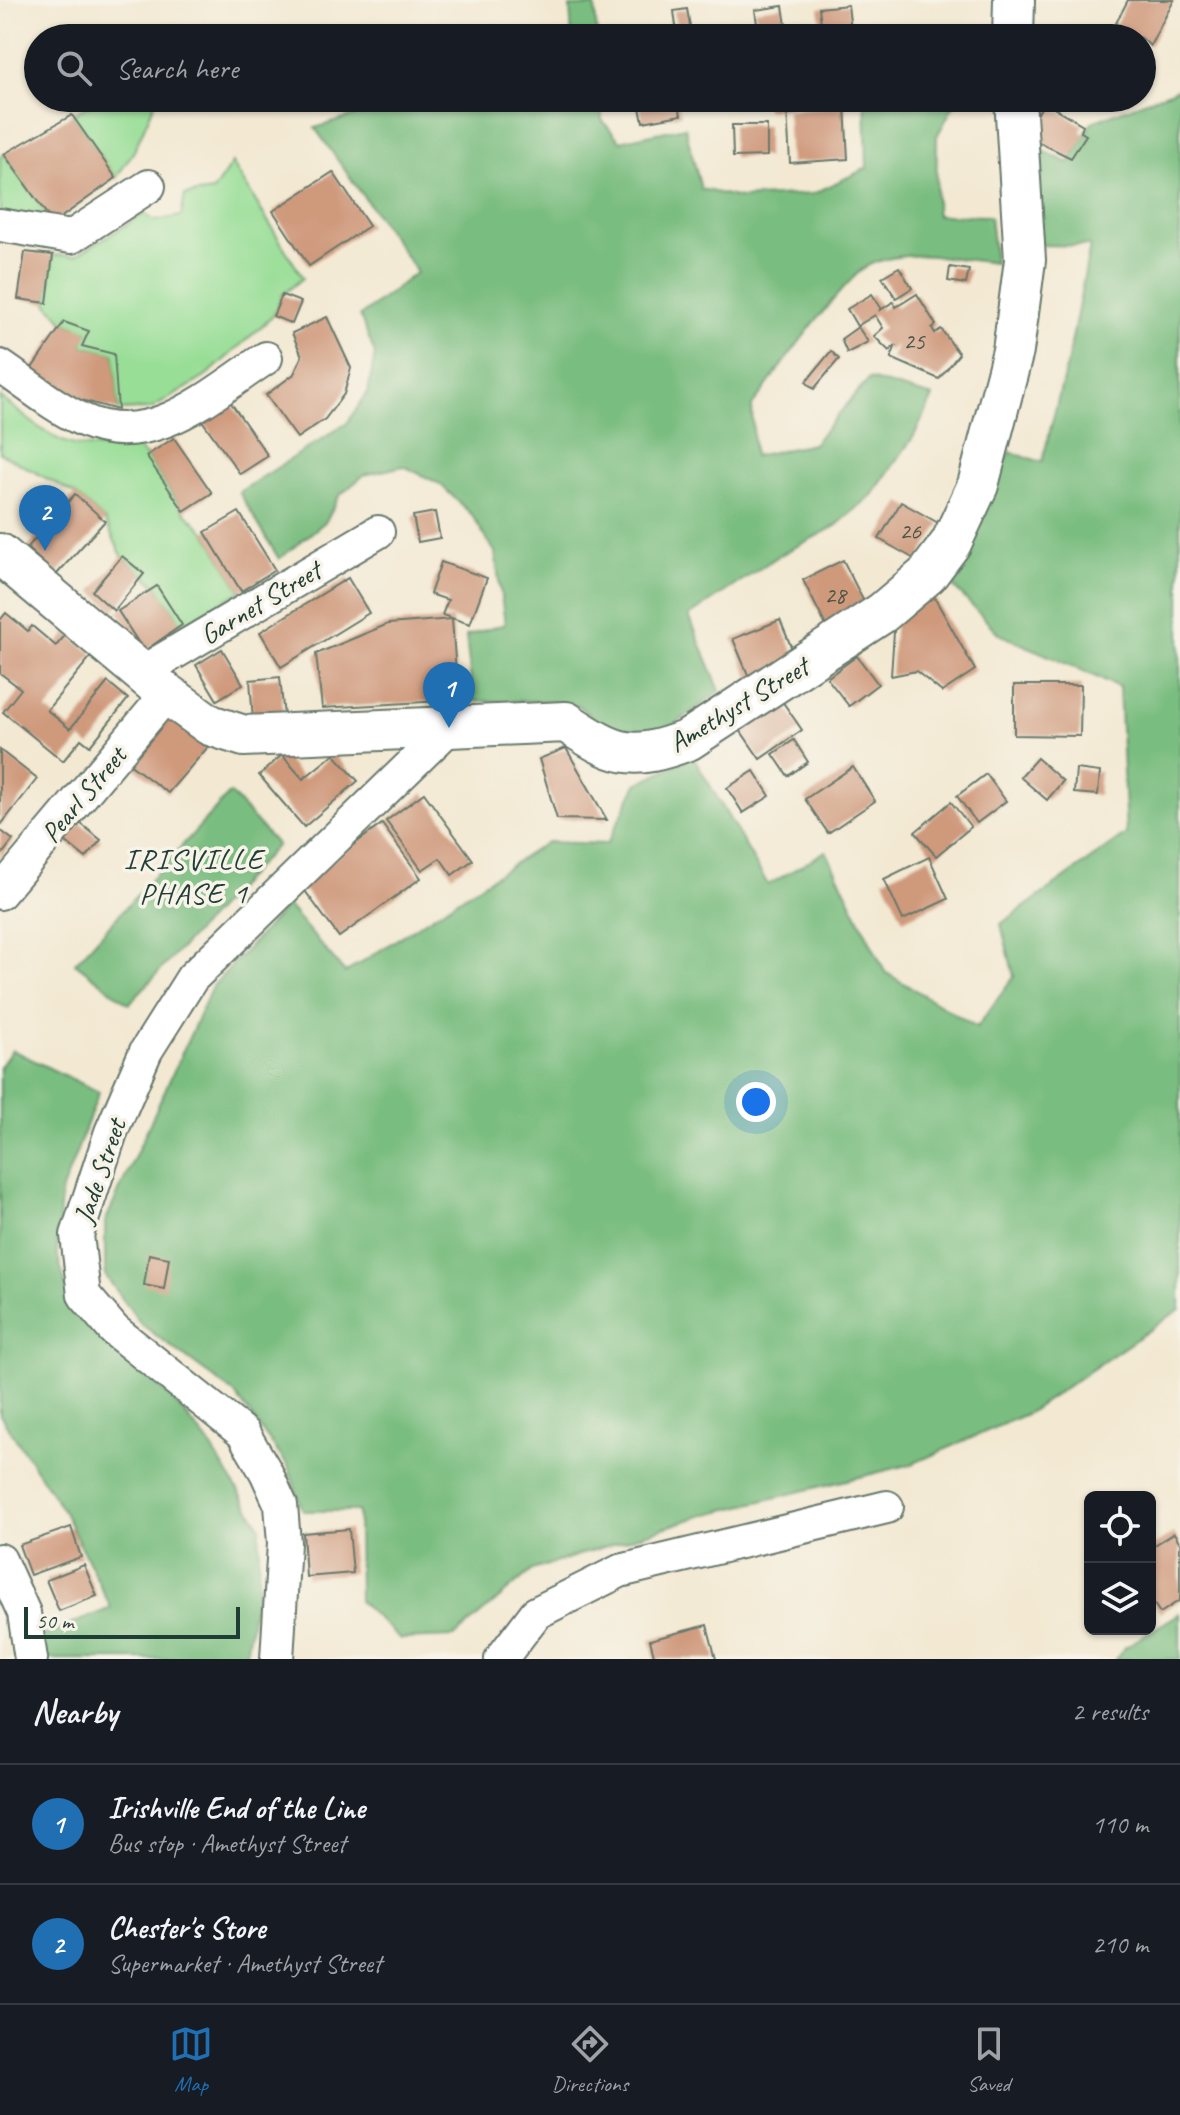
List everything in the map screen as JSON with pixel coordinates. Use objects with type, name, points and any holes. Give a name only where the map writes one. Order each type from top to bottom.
[{"type":"street","points":[[1013,24],[1014,0]]},
{"type":"street","name":"Amethyst Street","points":[[0,554],[210,725],[244,736],[566,722],[608,749],[653,753],[688,740],[882,613],[927,575],[951,543],[978,485],[1013,351],[1025,260],[1016,112]]},
{"type":"street","points":[[0,225],[71,237],[149,186]]},
{"type":"street","points":[[0,366],[83,420],[108,428],[142,430],[174,418],[266,358]]},
{"type":"street","name":"Garnet Street","points":[[155,683],[378,532]]},
{"type":"street","name":"Pearl Street","points":[[0,893],[155,683]]},
{"type":"street","name":"Jade Street","points":[[277,1659],[284,1543],[281,1505],[266,1472],[243,1433],[114,1330],[84,1295],[77,1235],[111,1132],[140,1065],[192,978],[449,728]]},
{"type":"street","points":[[501,1659],[536,1613],[620,1571],[887,1507]]},
{"type":"street","points":[[0,1560],[24,1613],[31,1659]]},
{"type":"green space","points":[[595,6],[596,24],[571,24],[570,7]]},
{"type":"green space","points":[[1180,88],[1180,1309],[1028,1413],[912,1464],[704,1515],[532,1570],[454,1637],[400,1639],[359,1601],[358,1511],[303,1511],[288,1466],[234,1393],[141,1324],[105,1275],[105,1222],[212,987],[287,905],[345,973],[547,842],[607,844],[637,784],[693,756],[768,885],[826,851],[885,972],[977,1027],[1014,976],[1001,924],[1126,834],[1119,687],[999,634],[948,581],[1009,452],[1042,462],[1068,360],[1090,246],[1040,245],[1035,147],[1069,163],[1092,122],[1118,112],[1156,112],[1156,97]]},
{"type":"green space","points":[[77,112],[151,112],[134,151],[116,178],[72,115]]},
{"type":"green space","points":[[602,112],[602,120],[620,141],[685,127],[701,189],[740,198],[813,194],[867,168],[865,112],[950,112],[937,136],[936,215],[990,216],[995,263],[917,256],[871,264],[828,306],[752,406],[754,456],[813,444],[869,379],[933,397],[914,436],[872,495],[836,526],[780,555],[689,616],[720,691],[673,726],[643,741],[605,730],[579,706],[548,701],[473,701],[466,636],[505,624],[495,552],[471,514],[440,484],[404,466],[364,475],[339,496],[326,521],[279,559],[239,492],[347,423],[368,392],[375,354],[360,316],[417,272],[315,128],[360,114]]},
{"type":"green space","points":[[4,154],[53,223],[0,212],[0,157]]},
{"type":"green space","points":[[232,163],[303,278],[282,295],[273,316],[205,377],[151,409],[118,410],[114,354],[82,346],[88,331],[64,322],[47,303],[53,255],[75,256],[144,214],[155,221],[181,216],[185,195],[213,191]]},
{"type":"green space","points":[[0,397],[46,432],[73,445],[109,447],[132,444],[146,456],[184,511],[205,532],[241,591],[182,625],[157,586],[122,556],[105,521],[75,494],[0,453]]},
{"type":"green space","points":[[230,793],[277,845],[129,1004],[75,963]]},
{"type":"green space","points":[[12,1050],[99,1092],[61,1193],[57,1253],[69,1298],[97,1333],[171,1397],[210,1445],[260,1526],[258,1583],[245,1659],[41,1659],[37,1638],[111,1608],[64,1512],[0,1415],[0,1067]]},
{"type":"green space","points":[[1180,1613],[1180,1659],[1116,1659],[1124,1648],[1145,1635],[1156,1635],[1156,1628]]},
{"type":"building","points":[[1128,0],[1174,0],[1156,34],[1156,24],[1116,24]]},
{"type":"building","points":[[848,5],[850,24],[821,24],[819,8]]},
{"type":"building","points":[[783,6],[786,24],[757,24],[755,10]]},
{"type":"building","points":[[687,9],[690,24],[676,24],[674,11]]},
{"type":"building","points":[[641,112],[680,112],[681,115],[643,122]]},
{"type":"building","points":[[787,112],[845,112],[848,159],[790,163]]},
{"type":"building","points":[[1039,112],[1061,112],[1083,125],[1081,132],[1086,135],[1071,158],[1026,136]]},
{"type":"building","points":[[72,115],[116,178],[53,223],[4,154]]},
{"type":"building","points":[[732,125],[767,125],[767,156],[733,157]]},
{"type":"building","points":[[333,172],[369,226],[309,266],[273,211]]},
{"type":"building","points":[[25,252],[53,255],[47,303],[18,299]]},
{"type":"building","points":[[899,267],[912,288],[896,298],[882,277]]},
{"type":"building","points":[[950,267],[969,270],[966,284],[948,281]]},
{"type":"building","points":[[872,294],[881,308],[879,311],[893,302],[896,307],[917,294],[936,325],[932,328],[935,333],[941,329],[959,354],[939,379],[891,358],[896,345],[889,351],[874,336],[883,328],[875,315],[857,326],[847,309]]},
{"type":"building","points":[[282,295],[301,302],[292,324],[273,316]]},
{"type":"building","points":[[327,317],[351,368],[344,394],[325,419],[297,438],[266,395],[294,374],[302,356],[292,333]]},
{"type":"building","points":[[64,322],[89,331],[82,346],[114,354],[118,410],[63,395],[30,371]]},
{"type":"building","points":[[858,327],[868,342],[847,353],[841,339]]},
{"type":"building","points":[[831,351],[839,359],[814,389],[806,382]]},
{"type":"building","points":[[229,400],[268,456],[240,474],[201,419]]},
{"type":"building","points":[[174,438],[212,493],[184,511],[146,456]]},
{"type":"building","points":[[75,494],[105,521],[56,575],[27,548]]},
{"type":"building","points":[[901,502],[940,524],[918,561],[879,539]]},
{"type":"building","points":[[239,512],[275,570],[241,591],[205,532]]},
{"type":"building","points":[[435,512],[440,538],[418,542],[413,516]]},
{"type":"building","points":[[122,556],[144,574],[114,611],[92,591]]},
{"type":"building","points":[[843,560],[868,610],[828,630],[803,580]]},
{"type":"building","points":[[441,562],[487,578],[470,624],[442,615],[448,600],[430,594]]},
{"type":"building","points":[[348,578],[369,613],[281,667],[260,632]]},
{"type":"building","points":[[157,586],[182,625],[144,651],[118,611]]},
{"type":"building","points":[[933,595],[975,670],[942,692],[916,671],[891,676],[895,617]]},
{"type":"building","points":[[6,613],[28,631],[32,626],[56,646],[67,633],[93,654],[47,710],[70,729],[108,682],[128,699],[90,746],[81,739],[63,761],[3,712],[21,689],[0,673],[0,620]]},
{"type":"building","points":[[452,619],[458,700],[322,708],[316,654],[388,624]]},
{"type":"building","points":[[780,620],[798,663],[751,682],[733,639]]},
{"type":"building","points":[[222,649],[243,684],[217,700],[196,665]]},
{"type":"building","points":[[857,656],[878,684],[849,706],[827,678]]},
{"type":"building","points":[[280,677],[284,717],[253,720],[250,680]]},
{"type":"building","points":[[1014,685],[1081,685],[1080,736],[1014,735]]},
{"type":"building","points":[[780,698],[802,730],[760,759],[738,727]]},
{"type":"building","points":[[168,718],[214,740],[168,793],[128,763]]},
{"type":"building","points":[[794,740],[808,762],[788,776],[773,754]]},
{"type":"building","points":[[566,748],[607,820],[557,819],[539,759]]},
{"type":"building","points":[[0,750],[37,779],[0,826]]},
{"type":"building","points":[[334,754],[358,781],[304,827],[259,775],[282,755],[303,779]]},
{"type":"building","points":[[1037,758],[1063,781],[1047,800],[1020,777]]},
{"type":"building","points":[[853,767],[875,801],[828,833],[805,799]]},
{"type":"building","points":[[1076,769],[1100,772],[1098,795],[1074,793]]},
{"type":"building","points":[[754,771],[770,796],[743,813],[727,788]]},
{"type":"building","points":[[986,774],[1006,801],[977,823],[957,796]]},
{"type":"building","points":[[424,793],[473,860],[452,875],[440,858],[422,870],[386,821]]},
{"type":"building","points":[[951,802],[971,827],[936,856],[915,832]]},
{"type":"building","points":[[80,823],[101,840],[86,858],[65,841]]},
{"type":"building","points":[[382,824],[421,878],[339,937],[300,884]]},
{"type":"building","points":[[0,830],[13,840],[0,857]]},
{"type":"building","points":[[929,857],[948,899],[903,920],[884,879]]},
{"type":"building","points":[[149,1254],[169,1258],[164,1289],[144,1285]]},
{"type":"building","points":[[71,1527],[81,1557],[30,1575],[19,1545]]},
{"type":"building","points":[[349,1529],[353,1573],[306,1577],[303,1533]]},
{"type":"building","points":[[1174,1533],[1180,1543],[1180,1600],[1160,1613],[1156,1607],[1156,1544]]},
{"type":"building","points":[[84,1565],[97,1596],[59,1611],[46,1580]]},
{"type":"building","points":[[707,1625],[716,1659],[655,1659],[650,1640]]},
{"type":"place","name":"Chester's Store","points":[[45,551]]},
{"type":"place","name":"Irishville End of the Line","points":[[449,728]]},
{"type":"district","name":"IRISVILLE PHASE 1","points":[[194,876]]}]
